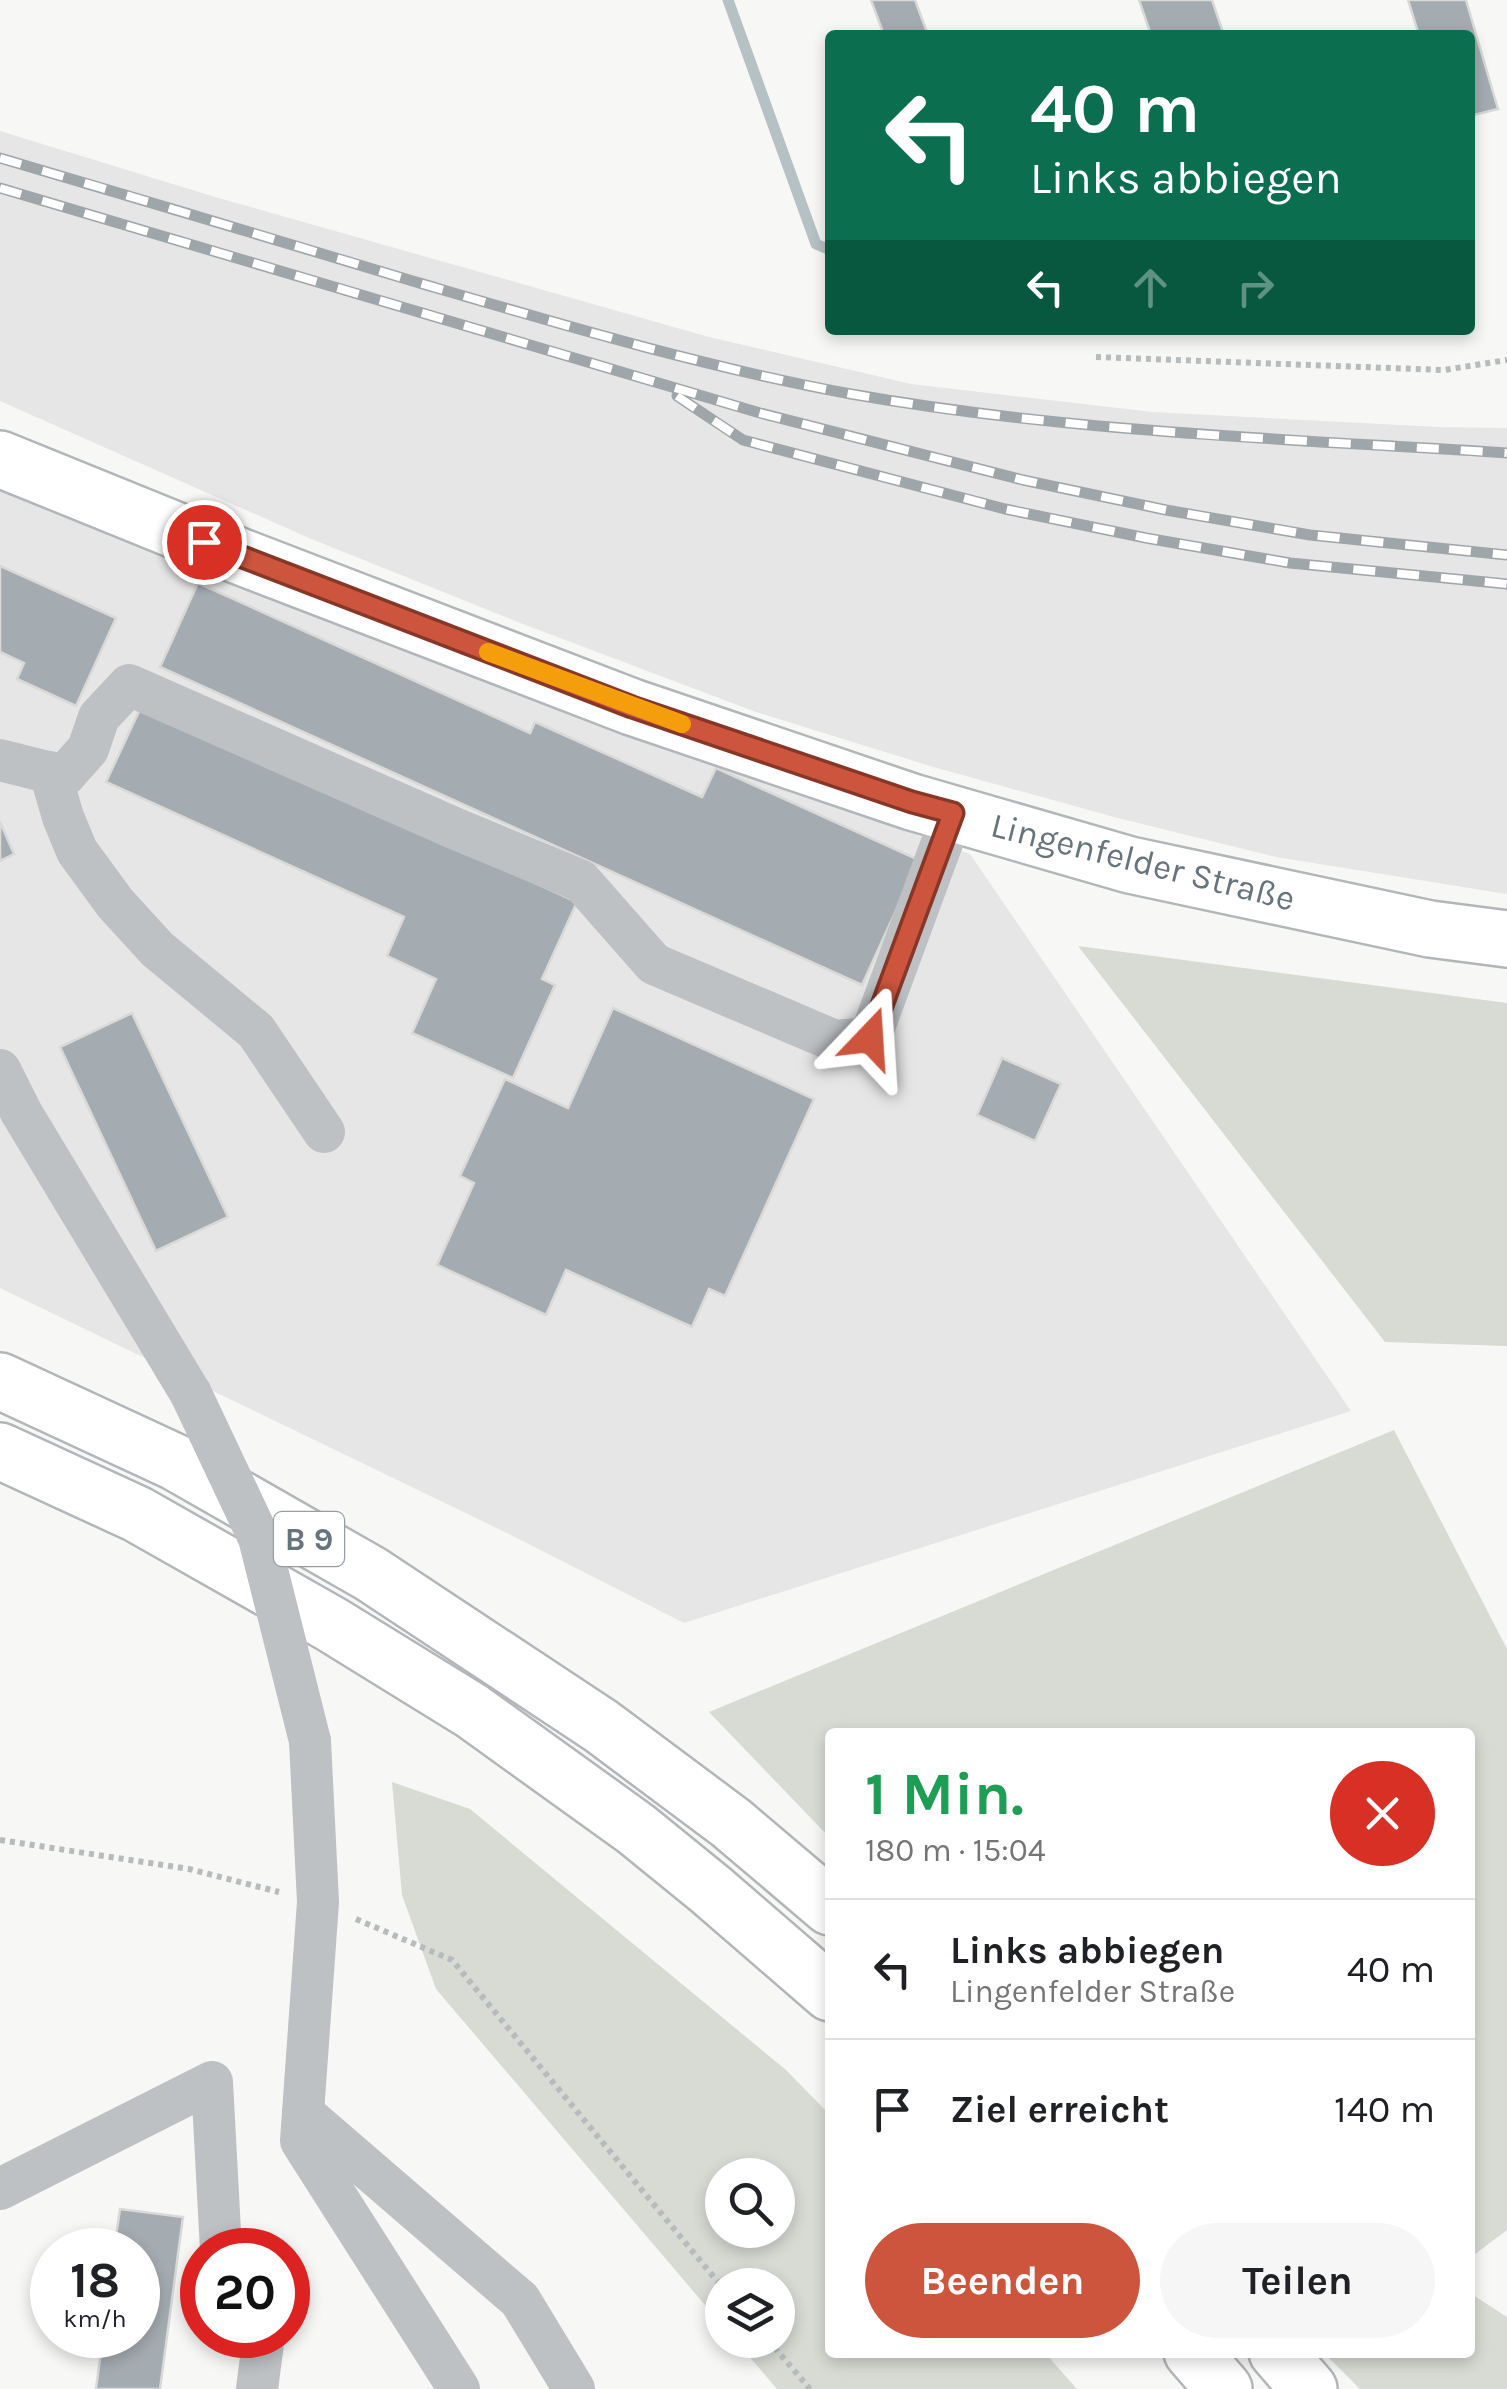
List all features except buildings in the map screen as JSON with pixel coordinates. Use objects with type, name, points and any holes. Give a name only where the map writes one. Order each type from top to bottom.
[{"type":"main road","name":"Lingenfelder Straße","points":[[0,459],[632,707],[912,802],[1148,869],[1412,926],[1507,939]]},
{"type":"main road","name":"B 9","points":[[0,1381],[175,1462],[370,1574],[601,1726],[731,1823],[825,1903]]},
{"type":"main road","name":"B 9","points":[[0,1452],[137,1514],[331,1624],[472,1711],[636,1829],[825,1989]]},
{"type":"main road","points":[[1197,2358],[1224,2389]]},
{"type":"main road","points":[[1282,2358],[1310,2389]]},
{"type":"street","points":[[0,760],[64,776],[88,749],[99,718],[129,685],[581,881],[654,964],[834,1041],[870,1038],[953,813]]},
{"type":"street","points":[[50,772],[76,851],[116,904],[157,949],[256,1031],[324,1132]]},
{"type":"street","points":[[0,1070],[191,1394],[259,1538],[310,1741],[318,1902],[301,2142],[459,2389]]},
{"type":"street","points":[[0,2189],[212,2082],[220,2228]]},
{"type":"street","points":[[303,2113],[520,2300],[574,2389]]},
{"type":"street","points":[[257,2389],[261,2358]]},
{"type":"path","points":[[1096,358],[1444,370],[1507,360]]},
{"type":"path","points":[[0,1840],[189,1869],[318,1902],[452,1960],[706,2268]]},
{"type":"path","points":[[783,2358],[810,2389]]},
{"type":"shaded area","points":[[0,131],[215,197],[709,337],[911,384],[1153,412],[1507,428],[1507,894],[1276,857],[930,766],[756,712],[309,538],[0,401]]},
{"type":"shaded area","points":[[0,489],[34,498],[683,750],[970,854],[1351,1411],[684,1623],[0,1288]]},
{"type":"shaded area","points":[[1078,946],[1507,1003],[1507,1346],[1385,1342]]},
{"type":"shaded area","points":[[1394,1430],[1507,1649],[1507,2230],[1475,2254],[1475,1728],[825,1728],[825,1833],[709,1712]]},
{"type":"shaded area","points":[[392,1782],[470,1809],[786,2070],[825,2110],[825,2358],[1049,2358],[1077,2389],[777,2389],[750,2358],[795,2358],[795,2268],[705,2268],[705,2305],[436,1989],[402,1895]]},
{"type":"shaded area","points":[[1475,2296],[1507,2317],[1507,2389],[1360,2389],[1329,2358],[1475,2358]]},
{"type":"waterway","points":[[728,0],[816,244],[825,248]]},
{"type":"railway","points":[[0,158],[578,329],[686,358],[851,394],[1096,426],[1507,453]]},
{"type":"railway","points":[[0,188],[760,413],[1023,480],[1310,535],[1507,555]]},
{"type":"railway","points":[[677,396],[743,440],[1005,509],[1290,563],[1507,584]]},
{"type":"slow traffic","points":[[488,652],[682,724]]},
{"type":"route","points":[[204,542],[632,707],[953,813],[870,1038]]}]
